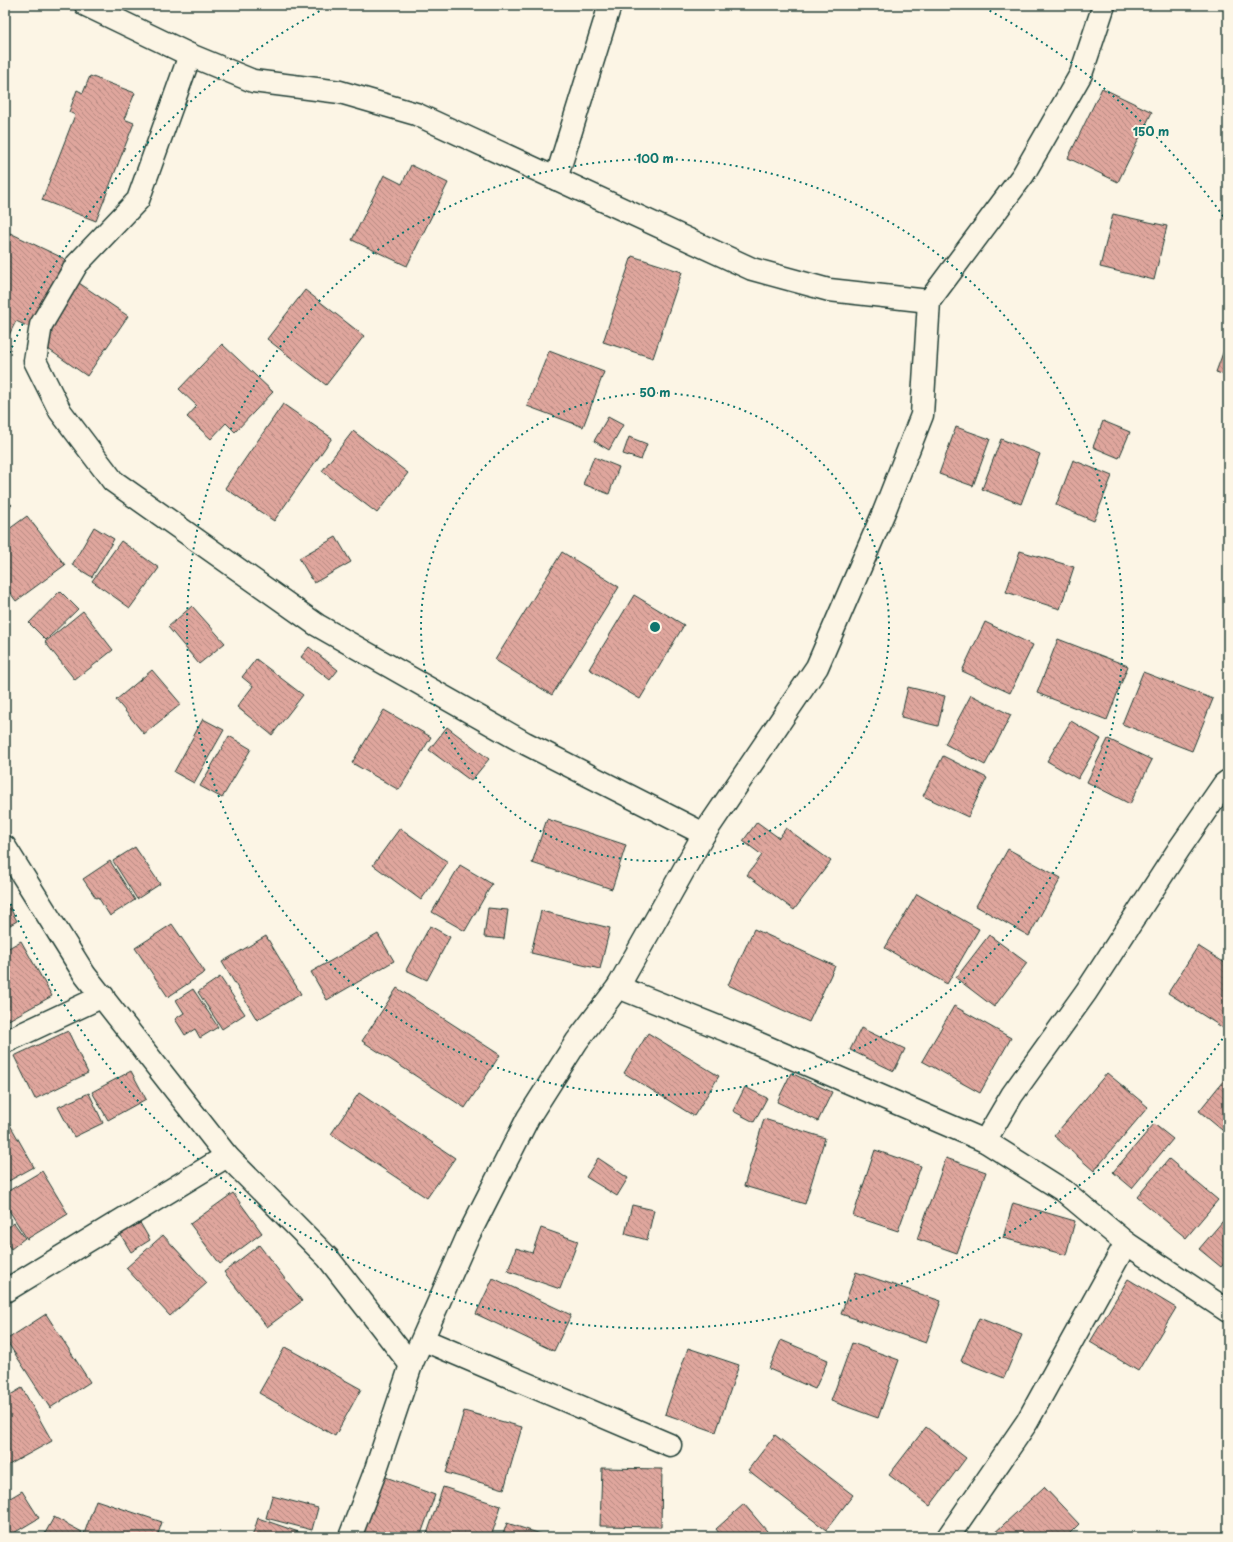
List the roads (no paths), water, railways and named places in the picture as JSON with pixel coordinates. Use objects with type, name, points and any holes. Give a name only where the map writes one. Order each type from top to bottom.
[{"type":"street","points":[[86,5],[190,55],[253,80],[340,92],[416,114],[752,269],[829,290],[929,301]]},
{"type":"street","points":[[556,179],[610,5]]},
{"type":"street","points":[[350,1537],[375,1472],[412,1365],[467,1238],[528,1118],[577,1041],[618,987],[704,834],[817,668],[884,512],[922,415],[929,301],[1023,175],[1080,74],[1104,5]]},
{"type":"street","points":[[190,55],[138,200],[77,264],[41,325],[35,361],[60,411],[112,481],[318,625],[525,743],[704,834]]},
{"type":"street","points":[[985,1141],[1012,1095],[1086,992],[1179,849],[1224,784],[1228,781]]},
{"type":"street","points":[[5,846],[85,975],[227,1156],[328,1258],[412,1365]]},
{"type":"street","points":[[618,987],[748,1039],[985,1141],[1064,1191],[1126,1243],[1228,1310]]},
{"type":"street","points":[[5,1042],[103,996]]},
{"type":"street","points":[[5,1291],[227,1156]]},
{"type":"street","points":[[948,1537],[1027,1422],[1126,1243]]},
{"type":"street","points":[[424,1340],[670,1445]]}]
